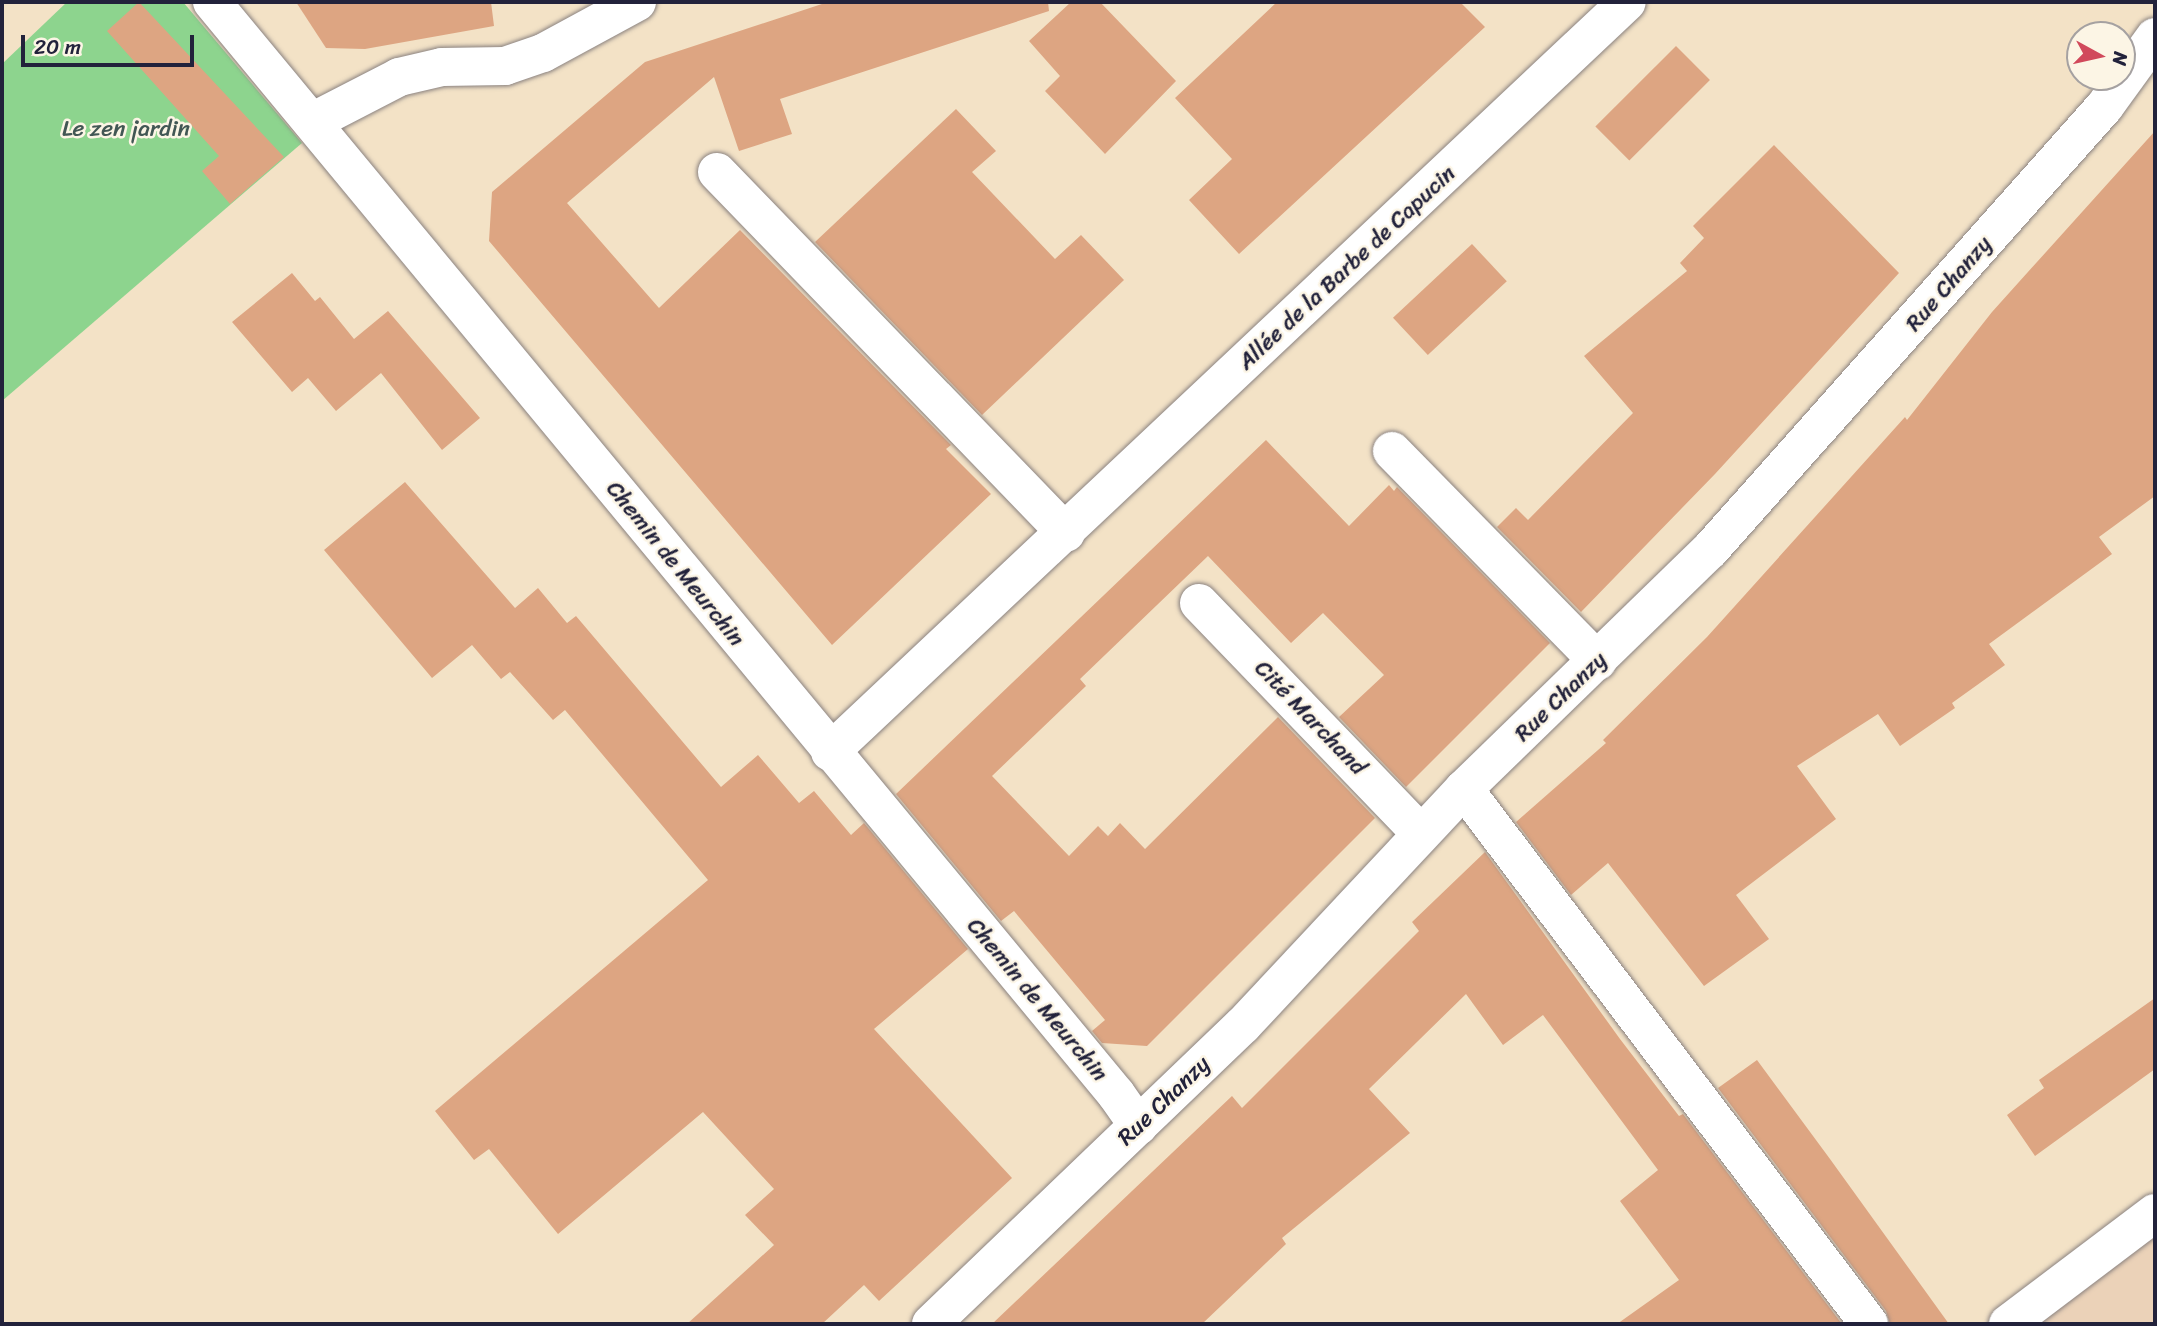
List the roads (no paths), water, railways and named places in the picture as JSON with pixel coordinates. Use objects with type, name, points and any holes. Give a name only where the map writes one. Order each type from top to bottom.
[{"type":"street","name":"Chemin de Meurchin","points":[[212,2],[830,752],[1116,1094],[1138,1126]]},
{"type":"street","points":[[312,122],[399,77],[442,67],[505,66],[543,53],[637,2]]},
{"type":"street","name":"Allée de la Barbe de Capucin","points":[[830,752],[1628,2]]},
{"type":"street","name":"Rue Chanzy","points":[[931,1324],[1138,1126],[1323,943],[1464,789],[1598,661],[1791,464],[2105,106],[2155,37]]},
{"type":"street","points":[[718,172],[1066,533]]},
{"type":"street","points":[[1392,451],[1598,661]]},
{"type":"street","name":"Cité Marchand","points":[[1199,603],[1421,834]]},
{"type":"street","points":[[1464,789],[1869,1324]]},
{"type":"street","points":[[2008,1324],[2155,1213]]},
{"type":"park label","name":"Le zen jardin","points":[[126,129]]}]
